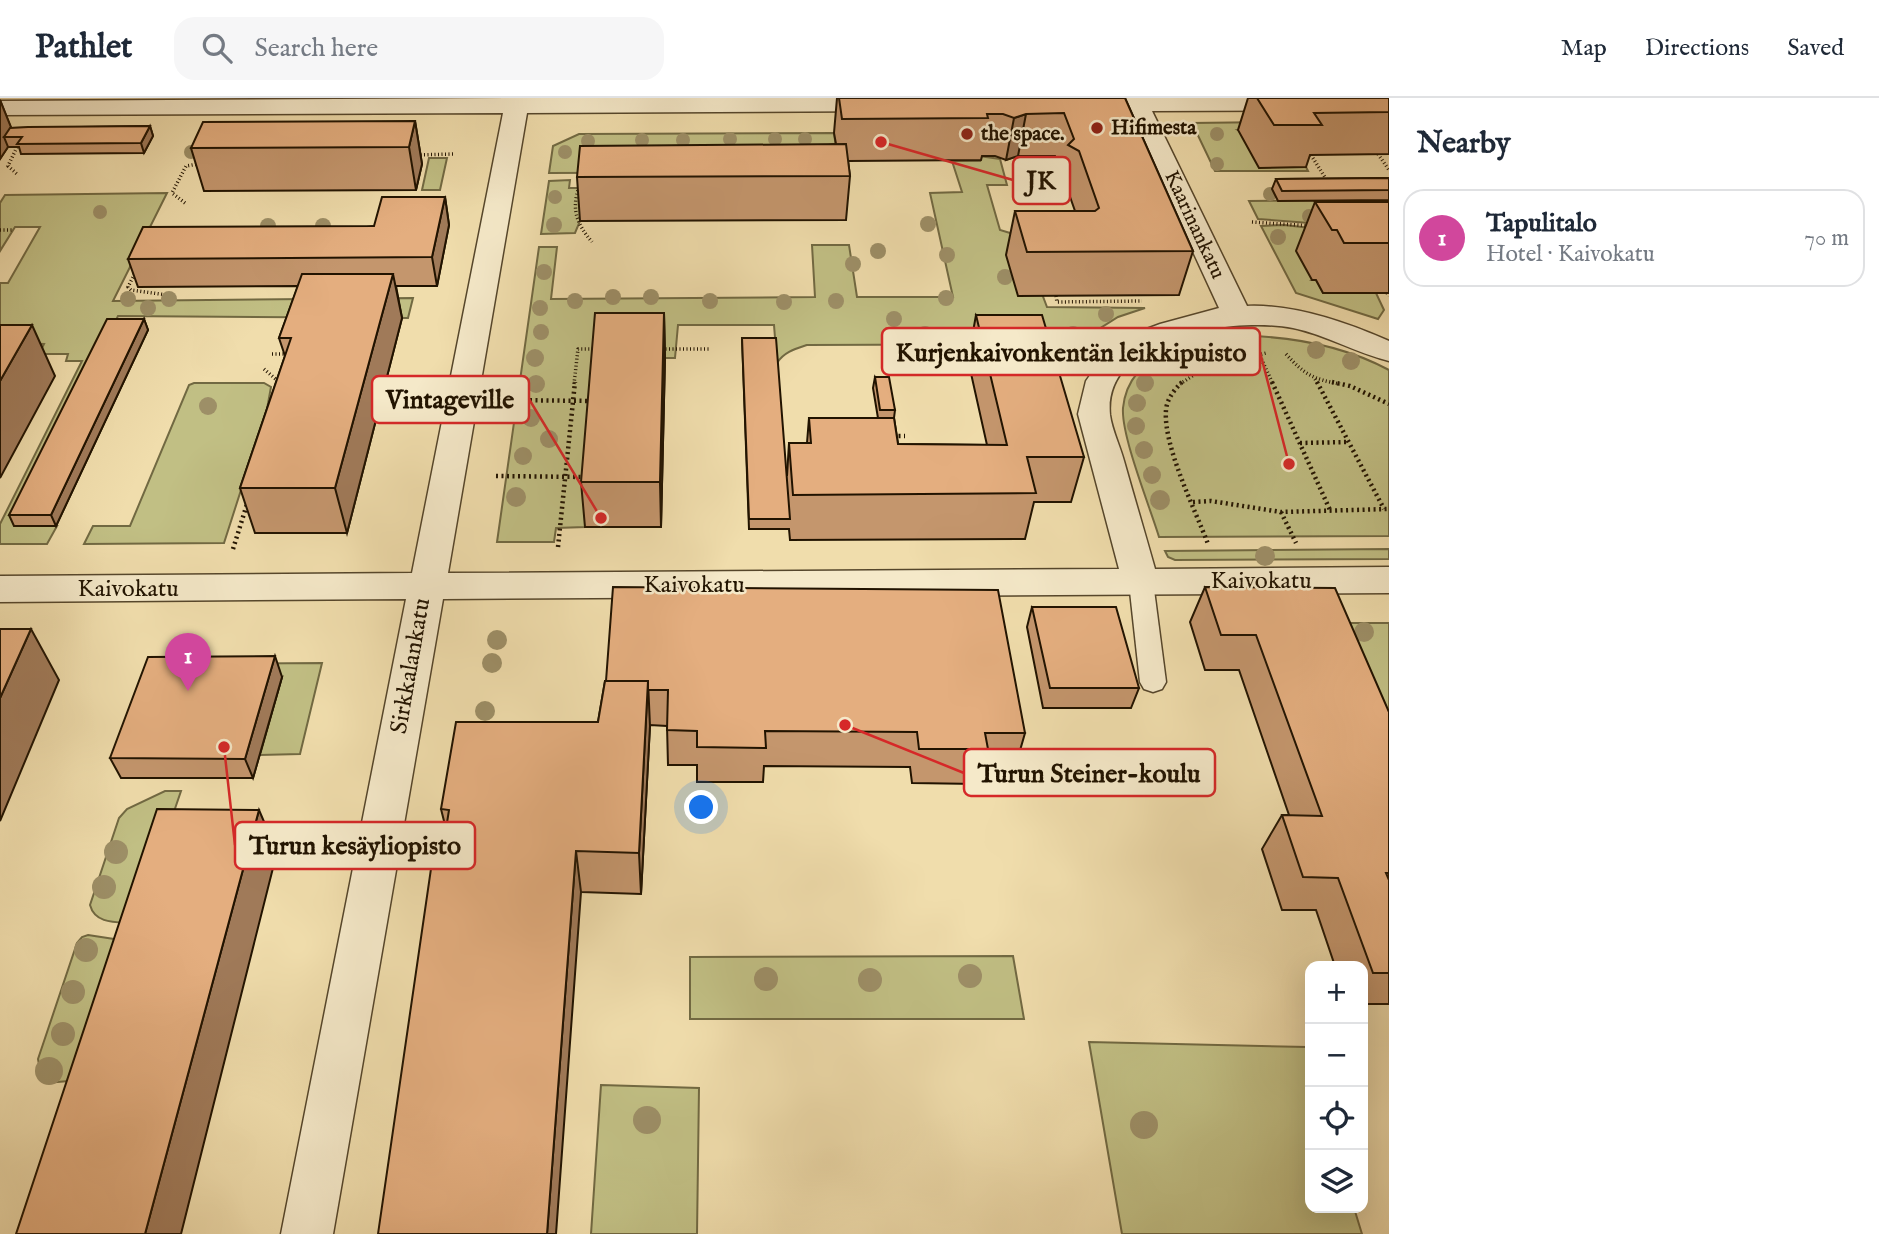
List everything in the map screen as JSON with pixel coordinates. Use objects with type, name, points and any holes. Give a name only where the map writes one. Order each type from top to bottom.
[{"type":"street","points":[[0,108],[517,101],[911,104]]},
{"type":"street","name":"Sirkkalankatu","points":[[307,1234],[517,101]]},
{"type":"street","points":[[1050,104],[1135,101],[1389,103]]},
{"type":"street","name":"Kaarinankatu","points":[[1135,101],[1236,314]]},
{"type":"street","points":[[1141,582],[1094,414],[1103,373],[1112,361],[1143,341],[1188,325],[1236,314],[1306,324],[1362,340],[1389,352]]},
{"type":"street","name":"Kaivokatu","points":[[0,589],[1389,580]]},
{"type":"lane","points":[[1141,582],[1153,682]]},
{"type":"path","points":[[17,147],[8,166],[18,174]]},
{"type":"path","points":[[413,155],[454,154]]},
{"type":"path","points":[[1311,155],[1325,178]]},
{"type":"path","points":[[1378,155],[1389,170]]},
{"type":"path","points":[[1,158],[10,158]]},
{"type":"path","points":[[186,203],[172,193],[186,166],[198,164]]},
{"type":"path","points":[[1055,198],[1049,181],[1064,178]]},
{"type":"path","points":[[581,183],[573,213],[579,228],[592,242]]},
{"type":"path","points":[[1252,222],[1316,226]]},
{"type":"path","points":[[0,230],[13,230]]},
{"type":"path","points":[[140,264],[128,287],[138,292],[167,295]]},
{"type":"path","points":[[1056,296],[1057,302],[1146,301]]},
{"type":"path","points":[[1280,348],[1304,373],[1315,379],[1350,386],[1389,404]]},
{"type":"path","points":[[558,548],[578,349],[604,349]]},
{"type":"path","points":[[657,349],[710,349]]},
{"type":"path","points":[[1208,544],[1166,422],[1166,408],[1184,380],[1206,368],[1270,352]]},
{"type":"path","points":[[272,354],[301,354]]},
{"type":"path","points":[[1260,356],[1330,510]]},
{"type":"path","points":[[264,369],[280,384],[281,391]]},
{"type":"path","points":[[1193,502],[1211,501],[1281,512],[1387,509],[1315,379]]},
{"type":"path","points":[[508,400],[595,401]]},
{"type":"path","points":[[881,436],[905,436]]},
{"type":"path","points":[[1299,443],[1348,442]]},
{"type":"path","points":[[496,476],[589,477]]},
{"type":"path","points":[[233,550],[248,502]]},
{"type":"path","points":[[1281,512],[1297,544]]},
{"type":"path","points":[[261,842],[288,842]]},
{"type":"shaded area","points":[[1367,121],[1238,130],[1306,167],[1308,171],[1215,171],[1192,123]]},
{"type":"shaded area","points":[[834,133],[841,184],[799,172],[549,173],[553,146],[579,134]]},
{"type":"shaded area","points":[[979,156],[1000,159],[1007,185],[987,185],[1000,230],[1020,236],[1047,307],[1145,308],[1118,317],[1075,344],[807,345],[786,354],[777,363],[774,325],[678,325],[675,358],[598,358],[585,527],[556,528],[554,542],[497,542],[539,247],[557,247],[551,299],[815,297],[812,245],[849,245],[857,297],[953,297],[930,193],[962,192],[952,161],[980,161]]},
{"type":"shaded area","points":[[429,158],[447,158],[440,190],[422,190]]},
{"type":"shaded area","points":[[570,180],[569,188],[583,188],[580,221],[575,233],[541,234],[549,181]]},
{"type":"shaded area","points":[[167,193],[113,301],[413,298],[408,318],[118,316],[15,526],[57,526],[47,544],[0,544],[0,524],[82,361],[66,361],[68,354],[39,354],[44,344],[7,343],[0,353],[0,283],[8,283],[40,227],[15,227],[0,251],[0,203],[5,195]]},
{"type":"shaded area","points":[[1389,200],[1389,229],[1258,219],[1249,201]]},
{"type":"shaded area","points":[[1284,225],[1374,235],[1312,280],[1316,280],[1323,293],[1376,293],[1384,310],[1378,319],[1296,293],[1261,226]]},
{"type":"shaded area","points":[[1252,336],[1322,345],[1356,355],[1389,370],[1389,536],[1159,537],[1127,436],[1123,408],[1128,387],[1139,371],[1172,350],[1212,339]]},
{"type":"shaded area","points":[[264,383],[271,387],[267,409],[224,543],[84,544],[93,526],[130,526],[189,385]]},
{"type":"shaded area","points":[[1389,549],[1389,559],[1175,560],[1168,557],[1165,551]]},
{"type":"shaded area","points":[[1331,623],[1389,623],[1389,801]]},
{"type":"shaded area","points":[[322,663],[300,754],[260,755],[282,677],[175,664]]},
{"type":"shaded area","points":[[165,791],[181,791],[138,917],[132,923],[101,919],[90,905],[119,818],[127,809]]},
{"type":"shaded area","points":[[88,935],[119,942],[80,1080],[46,1083],[42,1080],[38,1059],[77,943]]},
{"type":"shaded area","points":[[1013,956],[1024,1019],[690,1019],[690,957]]},
{"type":"shaded area","points":[[1089,1042],[1305,1047],[1305,1213],[1356,1213],[1362,1234],[1122,1234]]},
{"type":"shaded area","points":[[601,1085],[699,1088],[697,1234],[591,1234]]},
{"type":"building","points":[[839,98],[1125,98],[1193,251],[1027,252],[1015,211],[1095,211],[1099,208],[1079,151],[1068,145],[1074,139],[1064,113],[1026,114],[1014,118],[1003,114],[987,114],[988,118],[842,119]]},
{"type":"building","points":[[1257,98],[1389,98],[1389,112],[1314,113],[1322,125],[1274,125]]},
{"type":"building","points":[[415,121],[409,147],[191,148],[203,122]]},
{"type":"building","points":[[150,126],[141,143],[17,144],[22,137],[4,137],[10,128]]},
{"type":"building","points":[[846,144],[850,176],[577,177],[580,146]]},
{"type":"building","points":[[1389,178],[1389,190],[1282,191],[1276,179]]},
{"type":"building","points":[[382,197],[445,197],[432,257],[128,259],[143,227],[374,226]]},
{"type":"building","points":[[1315,202],[1389,202],[1389,243],[1344,243],[1337,230],[1332,230]]},
{"type":"building","points":[[302,274],[393,274],[335,488],[240,488],[291,338],[279,338]]},
{"type":"building","points":[[595,313],[664,313],[660,482],[581,482]]},
{"type":"building","points":[[976,315],[1042,315],[1084,457],[1027,457],[1036,493],[793,495],[789,443],[811,443],[809,418],[894,418],[898,444],[1007,445]]},
{"type":"building","points":[[107,319],[144,319],[51,515],[9,515]]},
{"type":"building","points":[[0,325],[32,325],[0,381]]},
{"type":"building","points":[[742,338],[776,338],[790,519],[749,519]]},
{"type":"building","points":[[875,377],[889,377],[895,410],[880,410]]},
{"type":"building","points":[[613,587],[998,590],[1025,733],[985,733],[988,749],[919,749],[917,732],[765,731],[766,748],[697,747],[697,731],[667,730],[668,690],[648,690],[648,681],[606,681]]},
{"type":"building","points":[[1205,587],[1335,588],[1389,712],[1389,873],[1386,873],[1389,880],[1389,973],[1373,973],[1338,878],[1303,877],[1282,815],[1322,816],[1256,635],[1221,635]]},
{"type":"building","points":[[1032,607],[1116,607],[1139,688],[1050,688]]},
{"type":"building","points":[[0,629],[31,629],[0,698]]},
{"type":"building","points":[[275,656],[245,759],[110,758],[148,657]]},
{"type":"building","points":[[605,681],[648,681],[639,853],[576,851],[547,1234],[378,1234],[434,848],[443,848],[449,810],[441,809],[456,722],[598,722]]},
{"type":"building","points":[[157,809],[259,810],[145,1234],[16,1234]]},
{"type":"place","name":"Hifimesta","points":[[1097,128]]},
{"type":"place","name":"the space.","points":[[967,134]]},
{"type":"place","name":"JK","points":[[881,142]]},
{"type":"place","name":"Kurjenkaivonkentän leikkipuisto","points":[[1289,464]]},
{"type":"place","name":"Vintageville","points":[[601,518]]},
{"type":"place","name":"Tapulitalo","points":[[188,691]]},
{"type":"place","name":"Turun Steiner-koulu","points":[[845,725]]},
{"type":"place","name":"Turun kesäyliopisto","points":[[224,747]]}]
